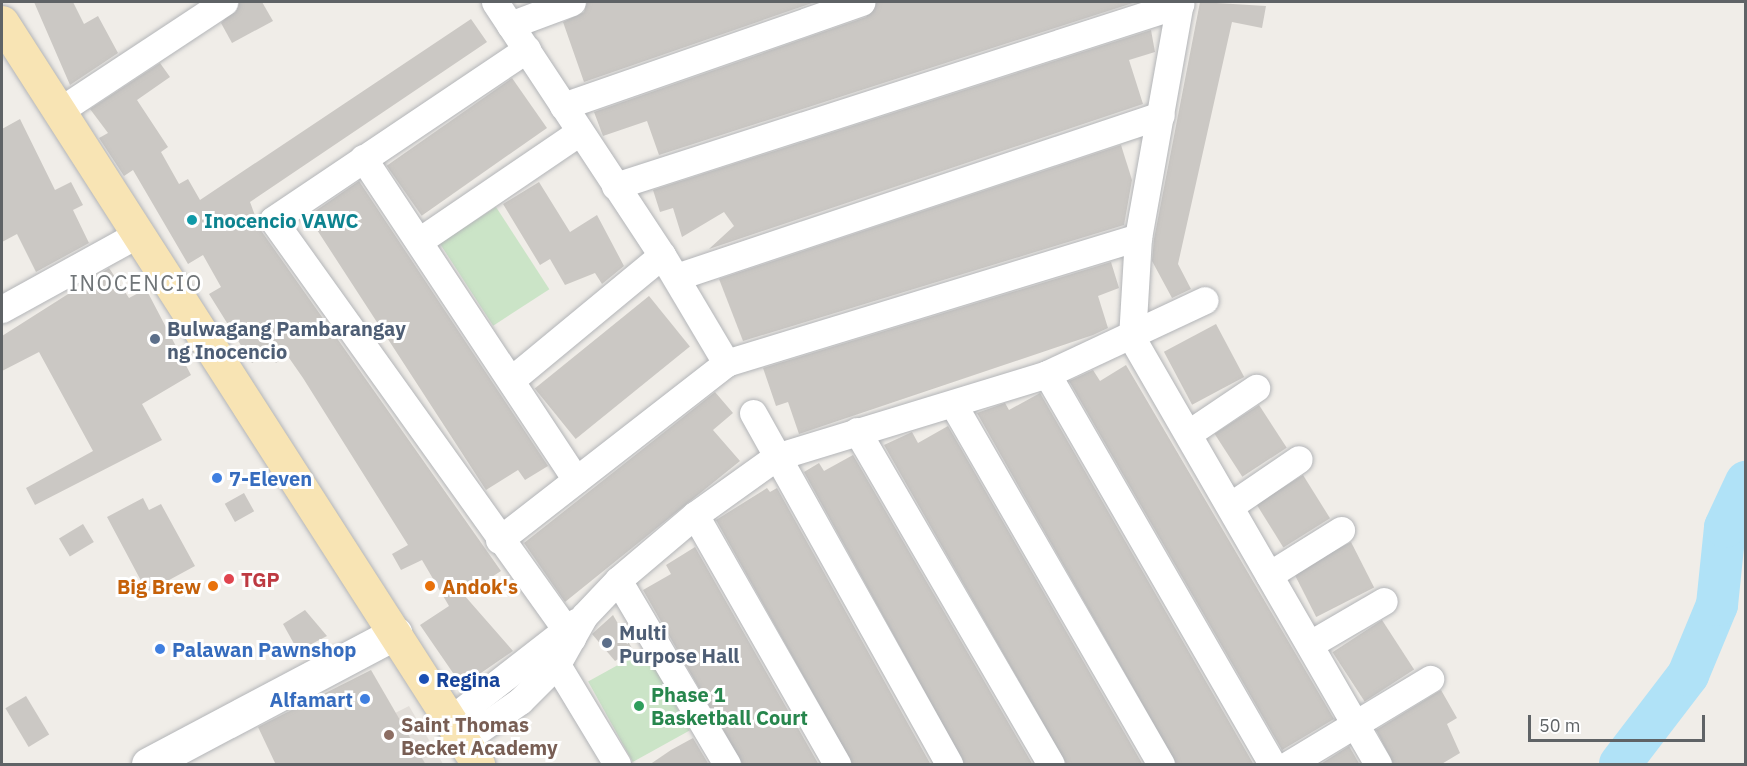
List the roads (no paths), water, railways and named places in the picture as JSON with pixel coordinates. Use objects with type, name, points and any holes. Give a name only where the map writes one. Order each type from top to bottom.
[{"type":"main road","points":[[2,22],[464,742]]},
{"type":"street","points":[[59,111],[224,2]]},
{"type":"street","points":[[495,2],[527,49],[578,133],[669,266],[726,363]]},
{"type":"street","points":[[510,25],[572,2]]},
{"type":"street","points":[[563,106],[861,2]]},
{"type":"street","points":[[615,186],[1180,3],[1138,237],[1132,338],[1190,433],[1269,575],[1312,644],[1378,765]]},
{"type":"street","points":[[527,49],[273,220],[499,540],[574,628]]},
{"type":"street","points":[[511,380],[669,266],[1161,115]]},
{"type":"street","points":[[419,241],[578,133]]},
{"type":"street","points":[[363,158],[576,480]]},
{"type":"street","points":[[2,309],[138,234]]},
{"type":"street","points":[[499,540],[726,363],[1138,237]]},
{"type":"street","points":[[464,742],[520,701],[550,654],[618,580],[695,515],[776,457],[1047,374],[1132,338],[1205,300]]},
{"type":"street","points":[[1047,374],[1272,765]]},
{"type":"street","points":[[1190,433],[1256,388]]},
{"type":"street","points":[[953,404],[1161,765]]},
{"type":"street","points":[[753,413],[949,765]]},
{"type":"street","points":[[857,432],[1051,765]]},
{"type":"street","points":[[1230,506],[1299,459]]},
{"type":"street","points":[[695,515],[837,765]]},
{"type":"street","points":[[1269,575],[1341,530]]},
{"type":"street","points":[[618,580],[727,765]]},
{"type":"street","points":[[1312,644],[1384,602]]},
{"type":"street","points":[[148,765],[395,633]]},
{"type":"street","points":[[550,654],[617,765]]},
{"type":"street","points":[[1289,765],[1430,679]]},
{"type":"waterway","points":[[1620,764],[1688,675],[1717,605],[1725,527],[1746,482]]},
{"type":"place","name":"Inocencio VAWC","points":[[192,220]]},
{"type":"place","name":"Bulwagang Pambarangay ng Inocencio","points":[[155,339]]},
{"type":"place","name":"7-Eleven","points":[[217,478]]},
{"type":"place","name":"TGP","points":[[229,579]]},
{"type":"place","name":"Big Brew","points":[[213,586]]},
{"type":"place","name":"Andok's","points":[[430,586]]},
{"type":"place","name":"Multi Purpose Hall","points":[[607,643]]},
{"type":"place","name":"Palawan Pawnshop","points":[[160,649]]},
{"type":"place","name":"Regina","points":[[424,679]]},
{"type":"place","name":"Alfamart","points":[[365,699]]},
{"type":"place","name":"Phase 1 Basketball Court","points":[[639,706]]},
{"type":"place","name":"Saint Thomas Becket Academy","points":[[389,735]]},
{"type":"district","name":"INOCENCIO","points":[[136,283]]}]
